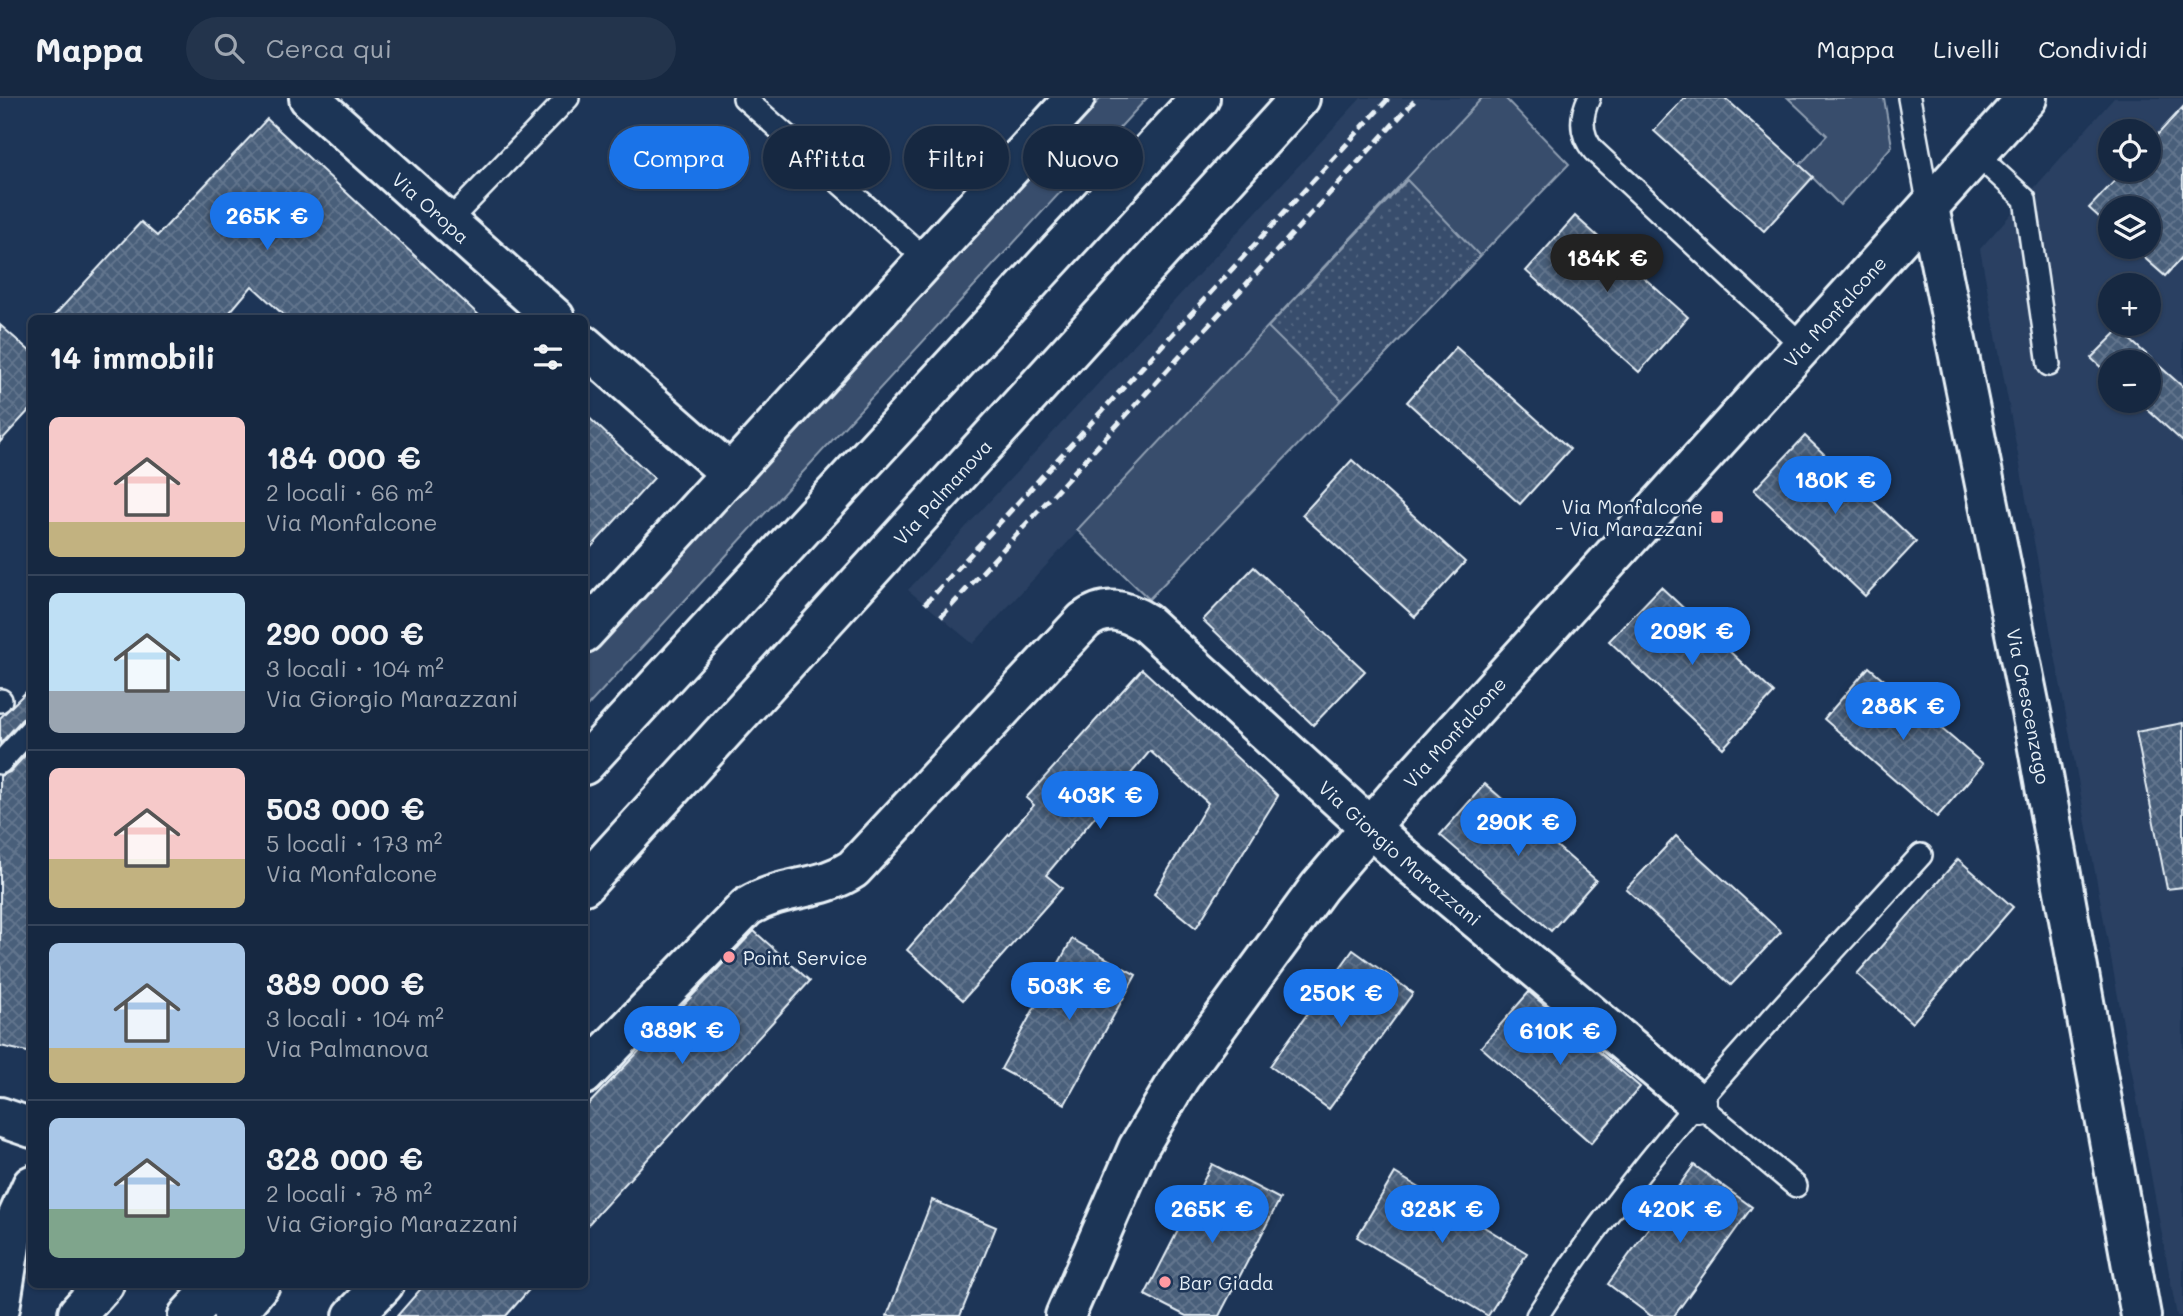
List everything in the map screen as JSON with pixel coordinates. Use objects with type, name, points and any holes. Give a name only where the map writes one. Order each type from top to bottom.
[{"type":"main road","name":"Via Oropa","points":[[309,98],[552,315]]},
{"type":"main road","points":[[588,629],[1075,98]]},
{"type":"main road","points":[[588,761],[1200,98]]},
{"type":"main road","name":"Via Palmanova","points":[[588,881],[1300,98]]},
{"type":"main road","name":"Via Monfalcone","points":[[1067,1315],[1123,1180],[1175,1086],[1241,991],[1369,827],[2027,98]]},
{"type":"main road","name":"Via Crescenzago","points":[[1929,207],[2036,737],[2141,1316]]},
{"type":"main road","points":[[588,349],[731,474]]},
{"type":"main road","name":"Via Giorgio Marazzani","points":[[588,1071],[747,907],[781,890],[838,879],[853,869],[1084,621],[1104,610],[1130,613],[1146,623],[1369,827],[1697,1103]]},
{"type":"main road","points":[[0,1117],[28,1127]]},
{"type":"main road","points":[[0,1308],[13,1227],[28,1194]]},
{"type":"main road","points":[[78,1313],[100,1288]]},
{"type":"main road","points":[[188,1316],[213,1288]]},
{"type":"main road","points":[[233,1316],[257,1288]]},
{"type":"main road","points":[[354,1316],[380,1288]]},
{"type":"lane","points":[[447,223],[568,98]]},
{"type":"lane","points":[[744,98],[927,260]]},
{"type":"lane","points":[[1589,98],[1582,124],[1587,144],[1803,346]]},
{"type":"lane","name":"Via Crescenzago","points":[[1909,98],[1929,207]]},
{"type":"lane","points":[[1976,154],[2025,199],[2049,365]]},
{"type":"lane","points":[[0,762],[28,732]]},
{"type":"lane","points":[[1537,1316],[1605,1215],[1697,1103],[1921,855]]},
{"type":"lane","name":"Via Giorgio Marazzani","points":[[1697,1103],[1796,1186]]},
{"type":"shaded area","points":[[1101,98],[1147,98],[1121,126],[1075,126]]},
{"type":"shaded area","points":[[1361,98],[1482,98],[973,644],[908,590]]},
{"type":"shaded area","points":[[1482,98],[1505,98],[1569,164],[1149,599],[1077,530]]},
{"type":"shaded area","points":[[1788,98],[1884,98],[1892,146],[1840,205],[1800,165],[1827,135]]},
{"type":"shaded area","points":[[2114,98],[2183,98],[2183,1316],[2177,1316],[1980,249]]},
{"type":"shaded area","points":[[1407,180],[1480,256],[1342,400],[1268,327]]},
{"type":"shaded area","points":[[1023,183],[1023,189],[1063,189],[588,706],[588,656]]},
{"type":"building","points":[[1684,98],[1725,98],[1813,177],[1764,231],[1654,131]]},
{"type":"building","points":[[2183,107],[2183,256],[2165,276],[2146,259],[2161,259],[2161,196],[2100,196],[2114,182],[2161,182],[2161,131]]},
{"type":"building","points":[[267,119],[479,315],[284,315],[252,286],[228,315],[55,315],[141,222],[157,236]]},
{"type":"building","points":[[2098,198],[2098,216],[2089,208]]},
{"type":"building","points":[[1575,216],[1688,317],[1639,372],[1526,271]]},
{"type":"building","points":[[0,325],[28,350],[28,411],[0,442]]},
{"type":"building","points":[[2113,336],[2126,336],[2141,350],[2099,350]]},
{"type":"building","points":[[1456,347],[1570,449],[1520,504],[1407,402]]},
{"type":"building","points":[[2098,351],[2098,365],[2091,358]]},
{"type":"building","points":[[2161,367],[2183,387],[2183,442],[2151,413],[2161,413]]},
{"type":"building","points":[[588,417],[654,478],[588,551]]},
{"type":"building","points":[[1805,436],[1916,542],[1865,596],[1754,490]]},
{"type":"building","points":[[1352,460],[1465,562],[1415,617],[1302,515]]},
{"type":"building","points":[[1254,567],[1365,671],[1313,725],[1203,620]]},
{"type":"building","points":[[1661,587],[1774,693],[1723,748],[1609,641]]},
{"type":"building","points":[[1869,667],[1983,764],[1937,817],[1824,719]]},
{"type":"building","points":[[1142,669],[1278,796],[1196,928],[1154,894],[1208,803],[1150,751],[1046,875],[1062,888],[963,1000],[907,950],[1034,805],[1026,798]]},
{"type":"building","points":[[28,690],[28,717],[22,719],[0,744],[0,718]]},
{"type":"building","points":[[2183,723],[2183,887],[2167,889],[2136,732]]},
{"type":"building","points":[[28,752],[28,1052],[0,1046],[0,776],[10,772]]},
{"type":"building","points":[[1485,784],[1596,880],[1551,931],[1440,835]]},
{"type":"building","points":[[1676,836],[1781,932],[1731,985],[1626,889]]},
{"type":"building","points":[[1958,859],[2013,907],[1912,1023],[1857,974]]},
{"type":"building","points":[[754,931],[810,981],[588,1225],[588,1105]]},
{"type":"building","points":[[1072,939],[1136,975],[1065,1104],[1001,1069]]},
{"type":"building","points":[[1353,950],[1413,993],[1329,1109],[1270,1066]]},
{"type":"building","points":[[1529,992],[1640,1087],[1591,1143],[1481,1047]]},
{"type":"building","points":[[1212,1164],[1280,1199],[1219,1316],[1186,1316],[1145,1295]]},
{"type":"building","points":[[1694,1165],[1752,1207],[1674,1316],[1651,1316],[1608,1284]]},
{"type":"building","points":[[1395,1173],[1527,1253],[1488,1316],[1357,1237]]},
{"type":"building","points":[[932,1200],[996,1227],[960,1316],[887,1316]]},
{"type":"building","points":[[422,1288],[530,1288],[506,1316],[397,1316]]},
{"type":"railway","points":[[925,604],[1389,98]]},
{"type":"railway","points":[[941,617],[1417,98]]},
{"type":"place","name":"Via Monfalcone - Via Marazzani","points":[[1717,517]]},
{"type":"place","name":"Point Service","points":[[729,957]]},
{"type":"place","name":"Bar Giada","points":[[1165,1282]]}]
